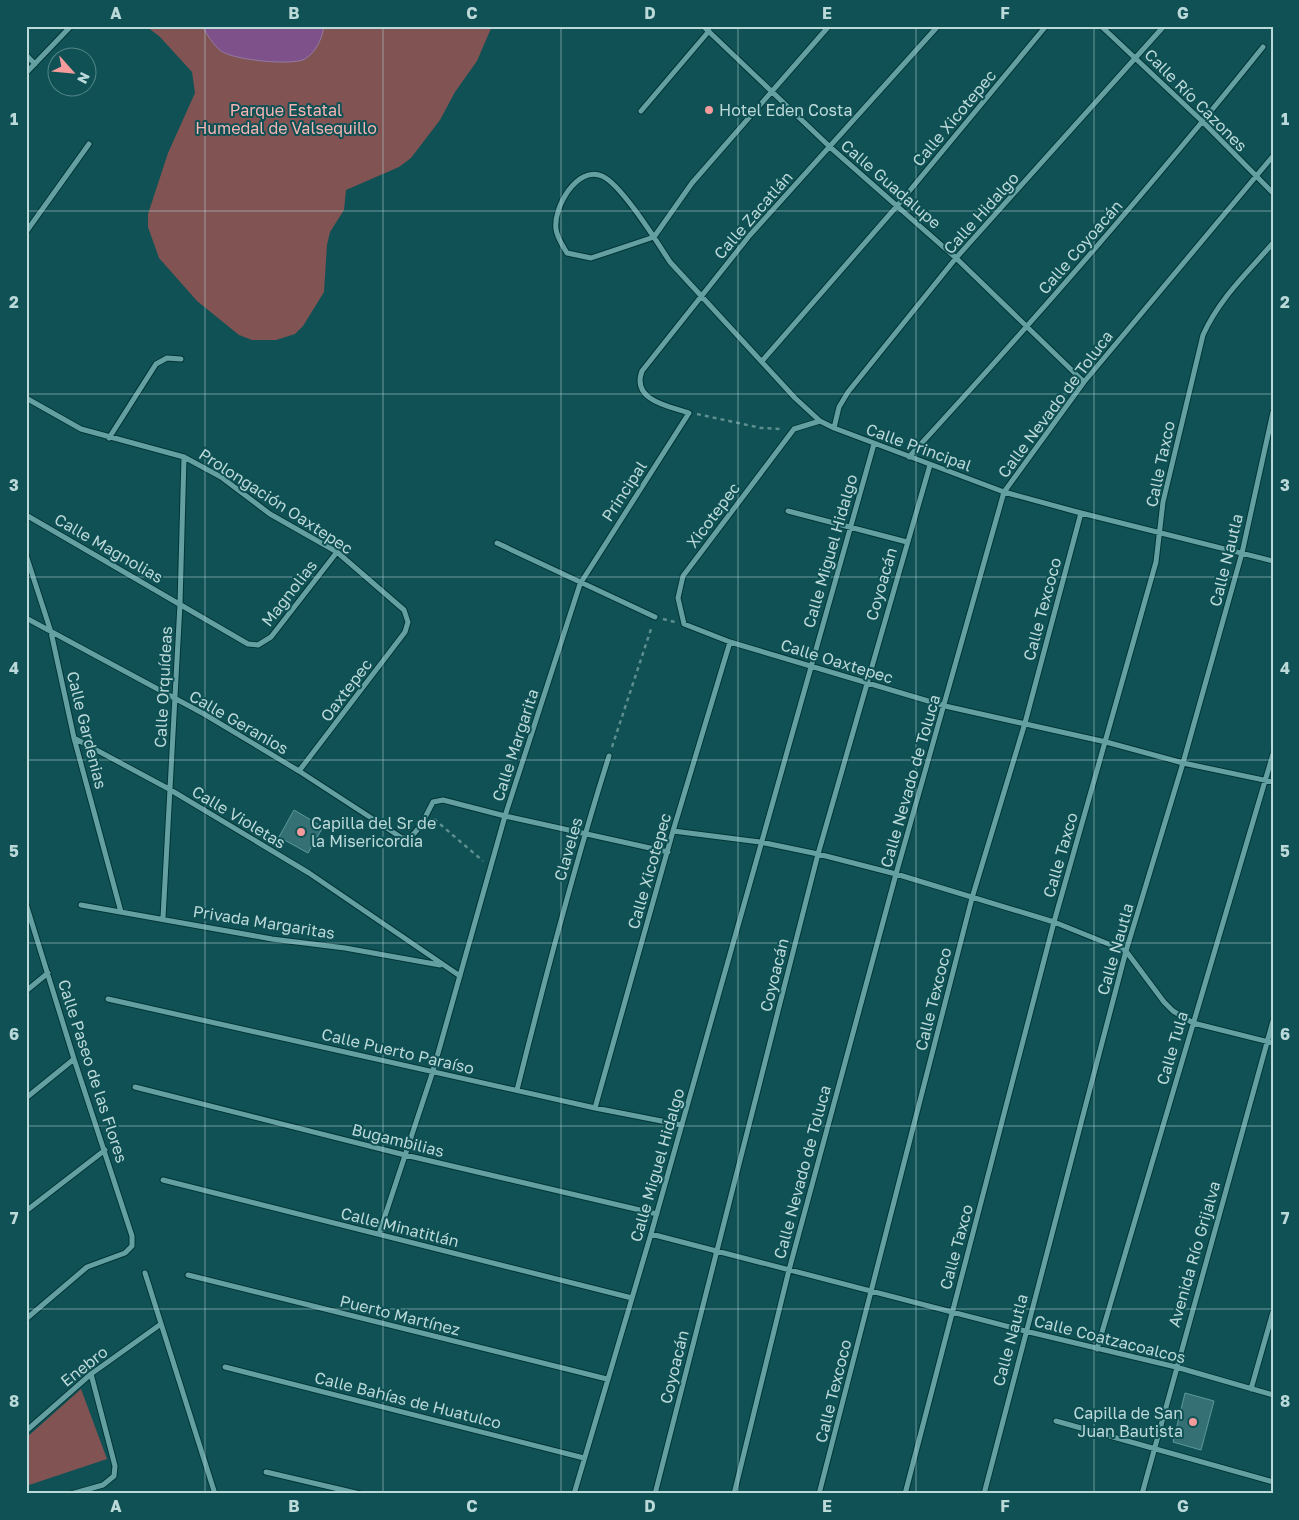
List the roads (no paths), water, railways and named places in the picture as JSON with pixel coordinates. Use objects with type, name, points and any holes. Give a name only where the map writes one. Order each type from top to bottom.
[{"type":"street","points":[[26,73],[71,26]]},
{"type":"street","name":"Calle Guadalupe","points":[[703,26],[830,147],[956,258],[1084,382]]},
{"type":"street","points":[[654,237],[692,183],[829,26]]},
{"type":"street","name":"Calle Zacatlán","points":[[689,413],[648,398],[642,392],[639,381],[650,360],[750,235],[938,26]]},
{"type":"street","name":"Calle Xicotepec","points":[[762,361],[897,206],[1046,26]]},
{"type":"street","name":"Calle Río Cazones","points":[[1101,26],[1203,122],[1273,193]]},
{"type":"street","name":"Calle Hidalgo","points":[[834,428],[839,407],[848,392],[956,258],[1164,26]]},
{"type":"street","points":[[641,111],[709,32]]},
{"type":"street","name":"Calle Coyoacán","points":[[909,457],[1028,326],[1203,122],[1263,47]]},
{"type":"street","points":[[26,56],[35,64]]},
{"type":"street","points":[[26,232],[88,144]]},
{"type":"street","name":"Calle Nevado de Toluca","points":[[734,1494],[789,1270],[896,874],[1004,492],[1084,382],[1273,156]]},
{"type":"street","name":"Calle Principal","points":[[654,237],[590,258],[567,253],[556,228],[558,212],[564,196],[572,184],[586,177],[600,175],[612,181],[654,237],[670,262],[795,398],[820,421],[834,428],[1004,492],[1273,561]]},
{"type":"street","name":"Calle Taxco","points":[[905,1494],[1054,922],[1156,562],[1163,502],[1203,335],[1212,316],[1224,298],[1273,243]]},
{"type":"street","points":[[109,438],[156,364],[167,358],[181,359]]},
{"type":"street","name":"Prolongación Oaxtepec","points":[[26,398],[81,429],[184,457],[221,477],[270,514],[337,552],[404,610],[408,622]]},
{"type":"street","name":"Calle Nautla","points":[[984,1494],[1025,1331],[1126,951],[1183,763],[1242,553],[1273,412]]},
{"type":"street","name":"Principal","points":[[580,584],[689,413]]},
{"type":"street","name":"Xicotepec","points":[[684,624],[678,598],[683,576],[794,429],[820,421]]},
{"type":"street","name":"Calle Miguel Hidalgo","points":[[574,1494],[657,1214],[760,842],[874,444]]},
{"type":"street","name":"Calle Orquídeas","points":[[162,918],[180,604],[184,457]]},
{"type":"street","name":"Coyoacán","points":[[655,1494],[818,854],[865,683],[930,465]]},
{"type":"street","points":[[788,511],[907,542]]},
{"type":"street","name":"Calle Texcoco","points":[[819,1494],[972,898],[1025,723],[1081,513]]},
{"type":"street","name":"Calle Magnolias","points":[[26,515],[180,604]]},
{"type":"street","points":[[497,543],[580,584],[654,617]]},
{"type":"street","name":"Magnolias","points":[[180,604],[248,644],[258,645],[271,637],[337,552]]},
{"type":"street","name":"Calle Gardenias","points":[[26,555],[51,632],[74,738],[121,912]]},
{"type":"street","name":"Calle Margarita","points":[[379,1234],[433,1071],[505,816],[580,584]]},
{"type":"street","name":"Calle Geranios","points":[[26,618],[175,699],[298,771],[402,838],[409,838],[423,822],[433,802],[443,800],[505,816]]},
{"type":"street","name":"Oaxtepec","points":[[298,771],[405,632],[408,622]]},
{"type":"street","name":"Calle Oaxtepec","points":[[684,624],[730,642],[945,706],[1106,742],[1183,763],[1273,782]]},
{"type":"street","name":"Calle Xicotepec","points":[[595,1108],[673,831],[730,642]]},
{"type":"street","name":"Calle Violetas","points":[[74,738],[169,789],[309,873],[460,976]]},
{"type":"street","name":"Calle Tula","points":[[1096,1349],[1273,754]]},
{"type":"street","name":"Claveles","points":[[517,1090],[584,834],[609,756]]},
{"type":"street","points":[[505,816],[668,852]]},
{"type":"street","points":[[673,831],[760,842],[818,854],[896,874],[1054,922],[1126,951],[1164,1002],[1173,1011],[1193,1023],[1273,1043]]},
{"type":"street","name":"Calle Paseo de las Flores","points":[[26,904],[132,1236],[132,1246],[125,1253],[87,1267],[26,1319]]},
{"type":"street","name":"Privada Margaritas","points":[[81,905],[272,939],[354,950],[443,966]]},
{"type":"street","points":[[26,991],[48,973]]},
{"type":"street","name":"Calle Puerto Paraíso","points":[[108,999],[595,1108],[682,1125]]},
{"type":"street","name":"Avenida Río Grijalva","points":[[1142,1494],[1273,1021]]},
{"type":"street","points":[[26,1098],[74,1059]]},
{"type":"street","name":"Bugambilias","points":[[134,1087],[406,1155],[657,1214]]},
{"type":"street","points":[[26,1211],[105,1150]]},
{"type":"street","name":"Calle Minatitlán","points":[[163,1180],[632,1298]]},
{"type":"street","name":"Calle Coatzacoalcos","points":[[651,1234],[1096,1349],[1176,1367],[1273,1395]]},
{"type":"street","points":[[145,1273],[215,1494]]},
{"type":"street","name":"Puerto Martínez","points":[[188,1275],[607,1379]]},
{"type":"street","points":[[1251,1389],[1273,1312]]},
{"type":"street","name":"Enebro","points":[[26,1431],[91,1374],[161,1324]]},
{"type":"street","name":"Calle Bahías de Huatulco","points":[[225,1367],[584,1458]]},
{"type":"street","points":[[71,1494],[103,1485],[114,1476],[115,1466],[91,1374]]},
{"type":"street","points":[[1056,1421],[1273,1482]]},
{"type":"street","points":[[266,1472],[360,1494]]},
{"type":"place","name":"Hotel Eden Costa","points":[[709,110]]},
{"type":"place","name":"Capilla del Sr de la Misericordia","points":[[301,832]]},
{"type":"place","name":"Capilla de San Juan Bautista","points":[[1193,1422]]},
{"type":"park label","name":"Parque Estatal Humedal de Valsequillo","points":[[286,119]]}]
